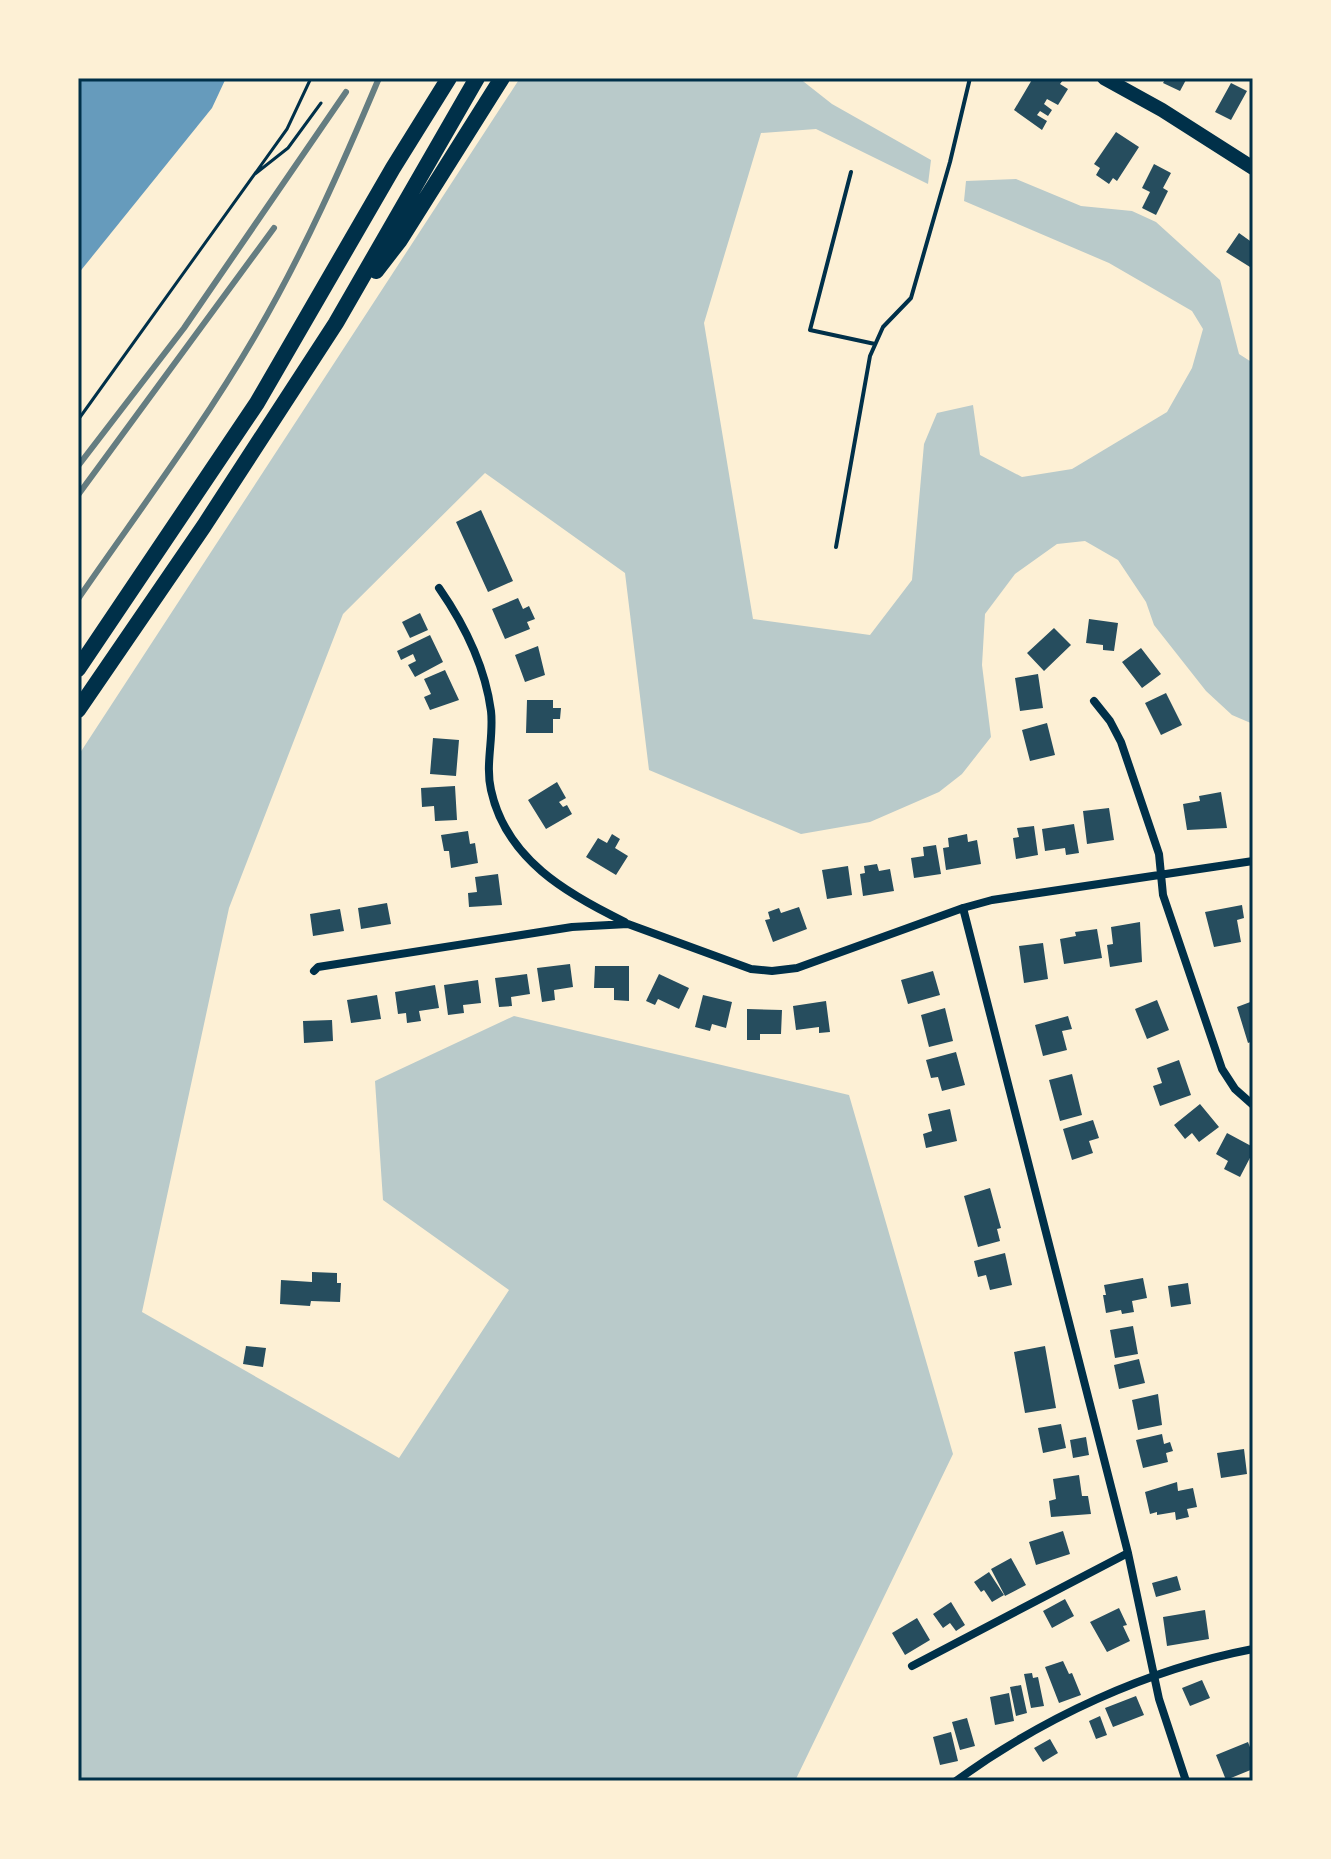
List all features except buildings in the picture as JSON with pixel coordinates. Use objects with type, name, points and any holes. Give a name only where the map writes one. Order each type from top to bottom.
[{"type":"highway","points":[[78,669],[257,403],[393,168],[449,78]]},
{"type":"highway","points":[[78,710],[204,526],[336,323],[477,78]]},
{"type":"highway","points":[[336,323],[400,240],[502,78]]},
{"type":"main road","points":[[1104,78],[1162,110],[1253,168]]},
{"type":"street","points":[[439,588],[457,613],[474,649],[487,690],[491,714],[488,761],[491,790],[502,823],[517,848],[536,868],[589,905],[628,924],[751,969],[772,971],[797,968],[992,900],[1253,861]]},
{"type":"street","points":[[1094,701],[1121,742],[1159,854],[1163,895],[1222,1069],[1235,1089],[1253,1105]]},
{"type":"street","points":[[963,908],[1128,1553],[1159,1699],[1186,1781]]},
{"type":"street","points":[[314,971],[318,967],[572,927],[628,924]]},
{"type":"street","points":[[912,1666],[1128,1553]]},
{"type":"street","points":[[956,1781],[990,1756],[1118,1690],[1154,1675],[1253,1649]]},
{"type":"lane","points":[[836,547],[870,356],[883,327],[911,298],[950,162],[970,78]]},
{"type":"lane","points":[[851,172],[810,330],[875,344]]},
{"type":"path","points":[[78,420],[287,129],[311,78]]},
{"type":"path","points":[[239,194],[255,174],[288,148],[321,103]]},
{"type":"shaded area","points":[[520,78],[799,78],[832,104],[931,160],[928,184],[816,129],[761,133],[704,323],[753,619],[870,635],[912,580],[924,444],[937,413],[973,405],[980,455],[1022,477],[1072,469],[1167,412],[1192,368],[1203,329],[1192,311],[1109,263],[964,201],[966,181],[1016,179],[1081,206],[1132,211],[1156,222],[1220,280],[1239,354],[1253,363],[1253,724],[1232,715],[1206,691],[1154,625],[1146,602],[1118,560],[1085,541],[1057,544],[1015,574],[985,614],[982,665],[991,737],[962,774],[939,792],[870,822],[801,834],[649,770],[625,573],[485,473],[343,614],[229,908],[142,1312],[399,1458],[509,1290],[383,1200],[375,1081],[514,1016],[849,1095],[953,1454],[795,1781],[78,1781],[78,756]]},
{"type":"water","points":[[78,78],[226,78],[212,108],[78,274]]},
{"type":"railway","points":[[78,599],[192,436],[255,336],[321,209],[379,78]]},
{"type":"railway","points":[[78,466],[184,328],[346,92]]},
{"type":"railway","points":[[78,495],[274,228]]}]
